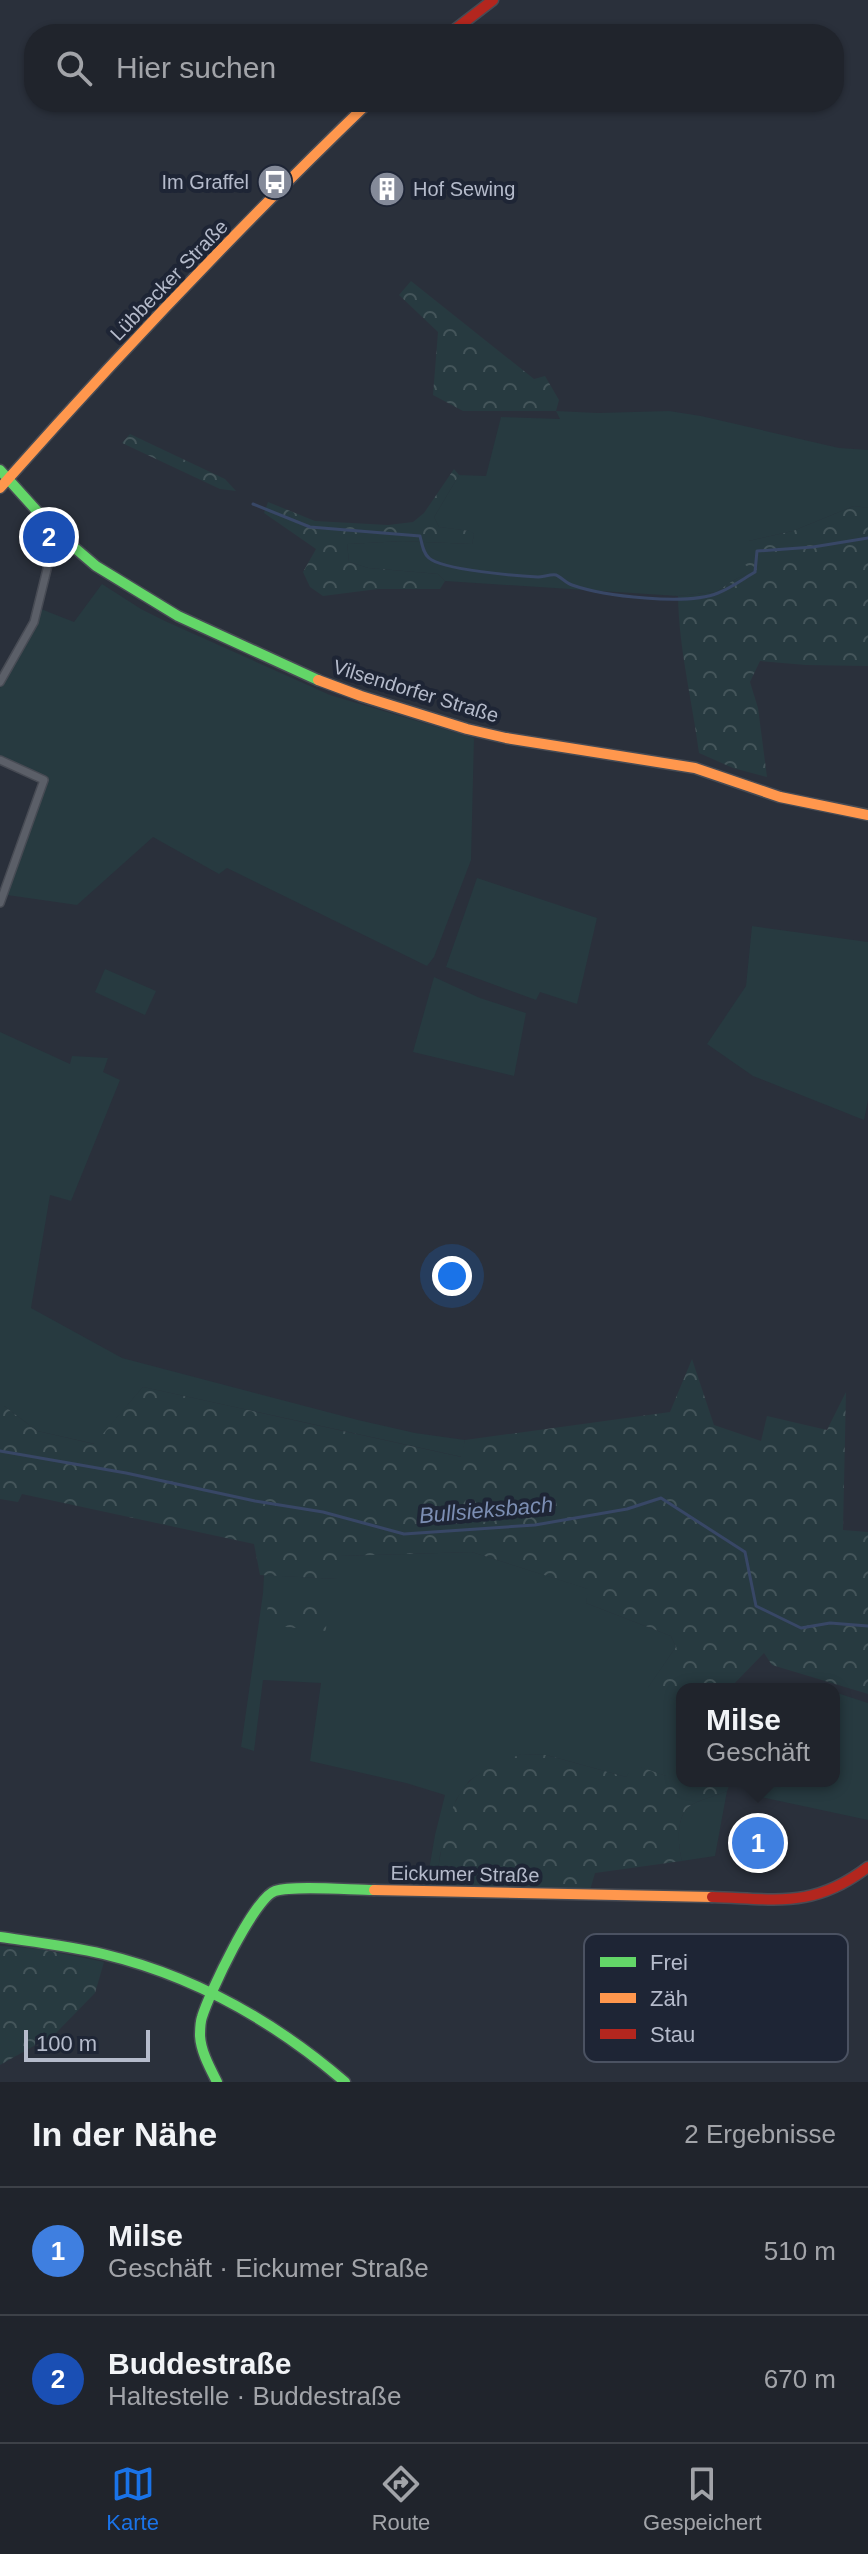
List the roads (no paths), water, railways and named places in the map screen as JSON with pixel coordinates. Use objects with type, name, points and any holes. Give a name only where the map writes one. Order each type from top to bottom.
[{"type":"street","points":[[462,24],[493,0]]},
{"type":"street","name":"Lübbecker Straße","points":[[3,479],[271,199],[359,112]]},
{"type":"street","name":"Vilsendorfer Straße","points":[[3,479],[58,534],[96,566],[178,616],[361,696],[467,729],[695,768],[780,797],[868,815]]},
{"type":"street","points":[[0,682],[34,622],[58,534]]},
{"type":"street","points":[[0,760],[44,780],[0,903]]},
{"type":"street","name":"Eickumer Straße","points":[[217,2082],[200,2039],[201,2019],[254,1909],[275,1891],[305,1889],[797,1899],[823,1896],[868,1867]]},
{"type":"street","points":[[0,1939],[125,1960],[178,1977],[231,2000],[301,2045],[345,2082]]},
{"type":"waterway","points":[[253,504],[310,527],[420,536],[427,556],[449,566],[538,577],[556,575],[586,589],[645,598],[686,599],[718,593],[755,572],[757,551],[813,547],[868,538]]},
{"type":"waterway","name":"Bullsieksbach","points":[[0,1451],[323,1512],[404,1534],[535,1525],[627,1509],[661,1498],[745,1552],[756,1606],[801,1628],[830,1623],[868,1626]]},
{"type":"place","name":"Im Graffel","points":[[275,182]]},
{"type":"place","name":"Hof Sewing","points":[[387,189]]},
{"type":"place","name":"Buddestraße","points":[[49,537]]},
{"type":"place","name":"Milse","points":[[758,1843]]}]
